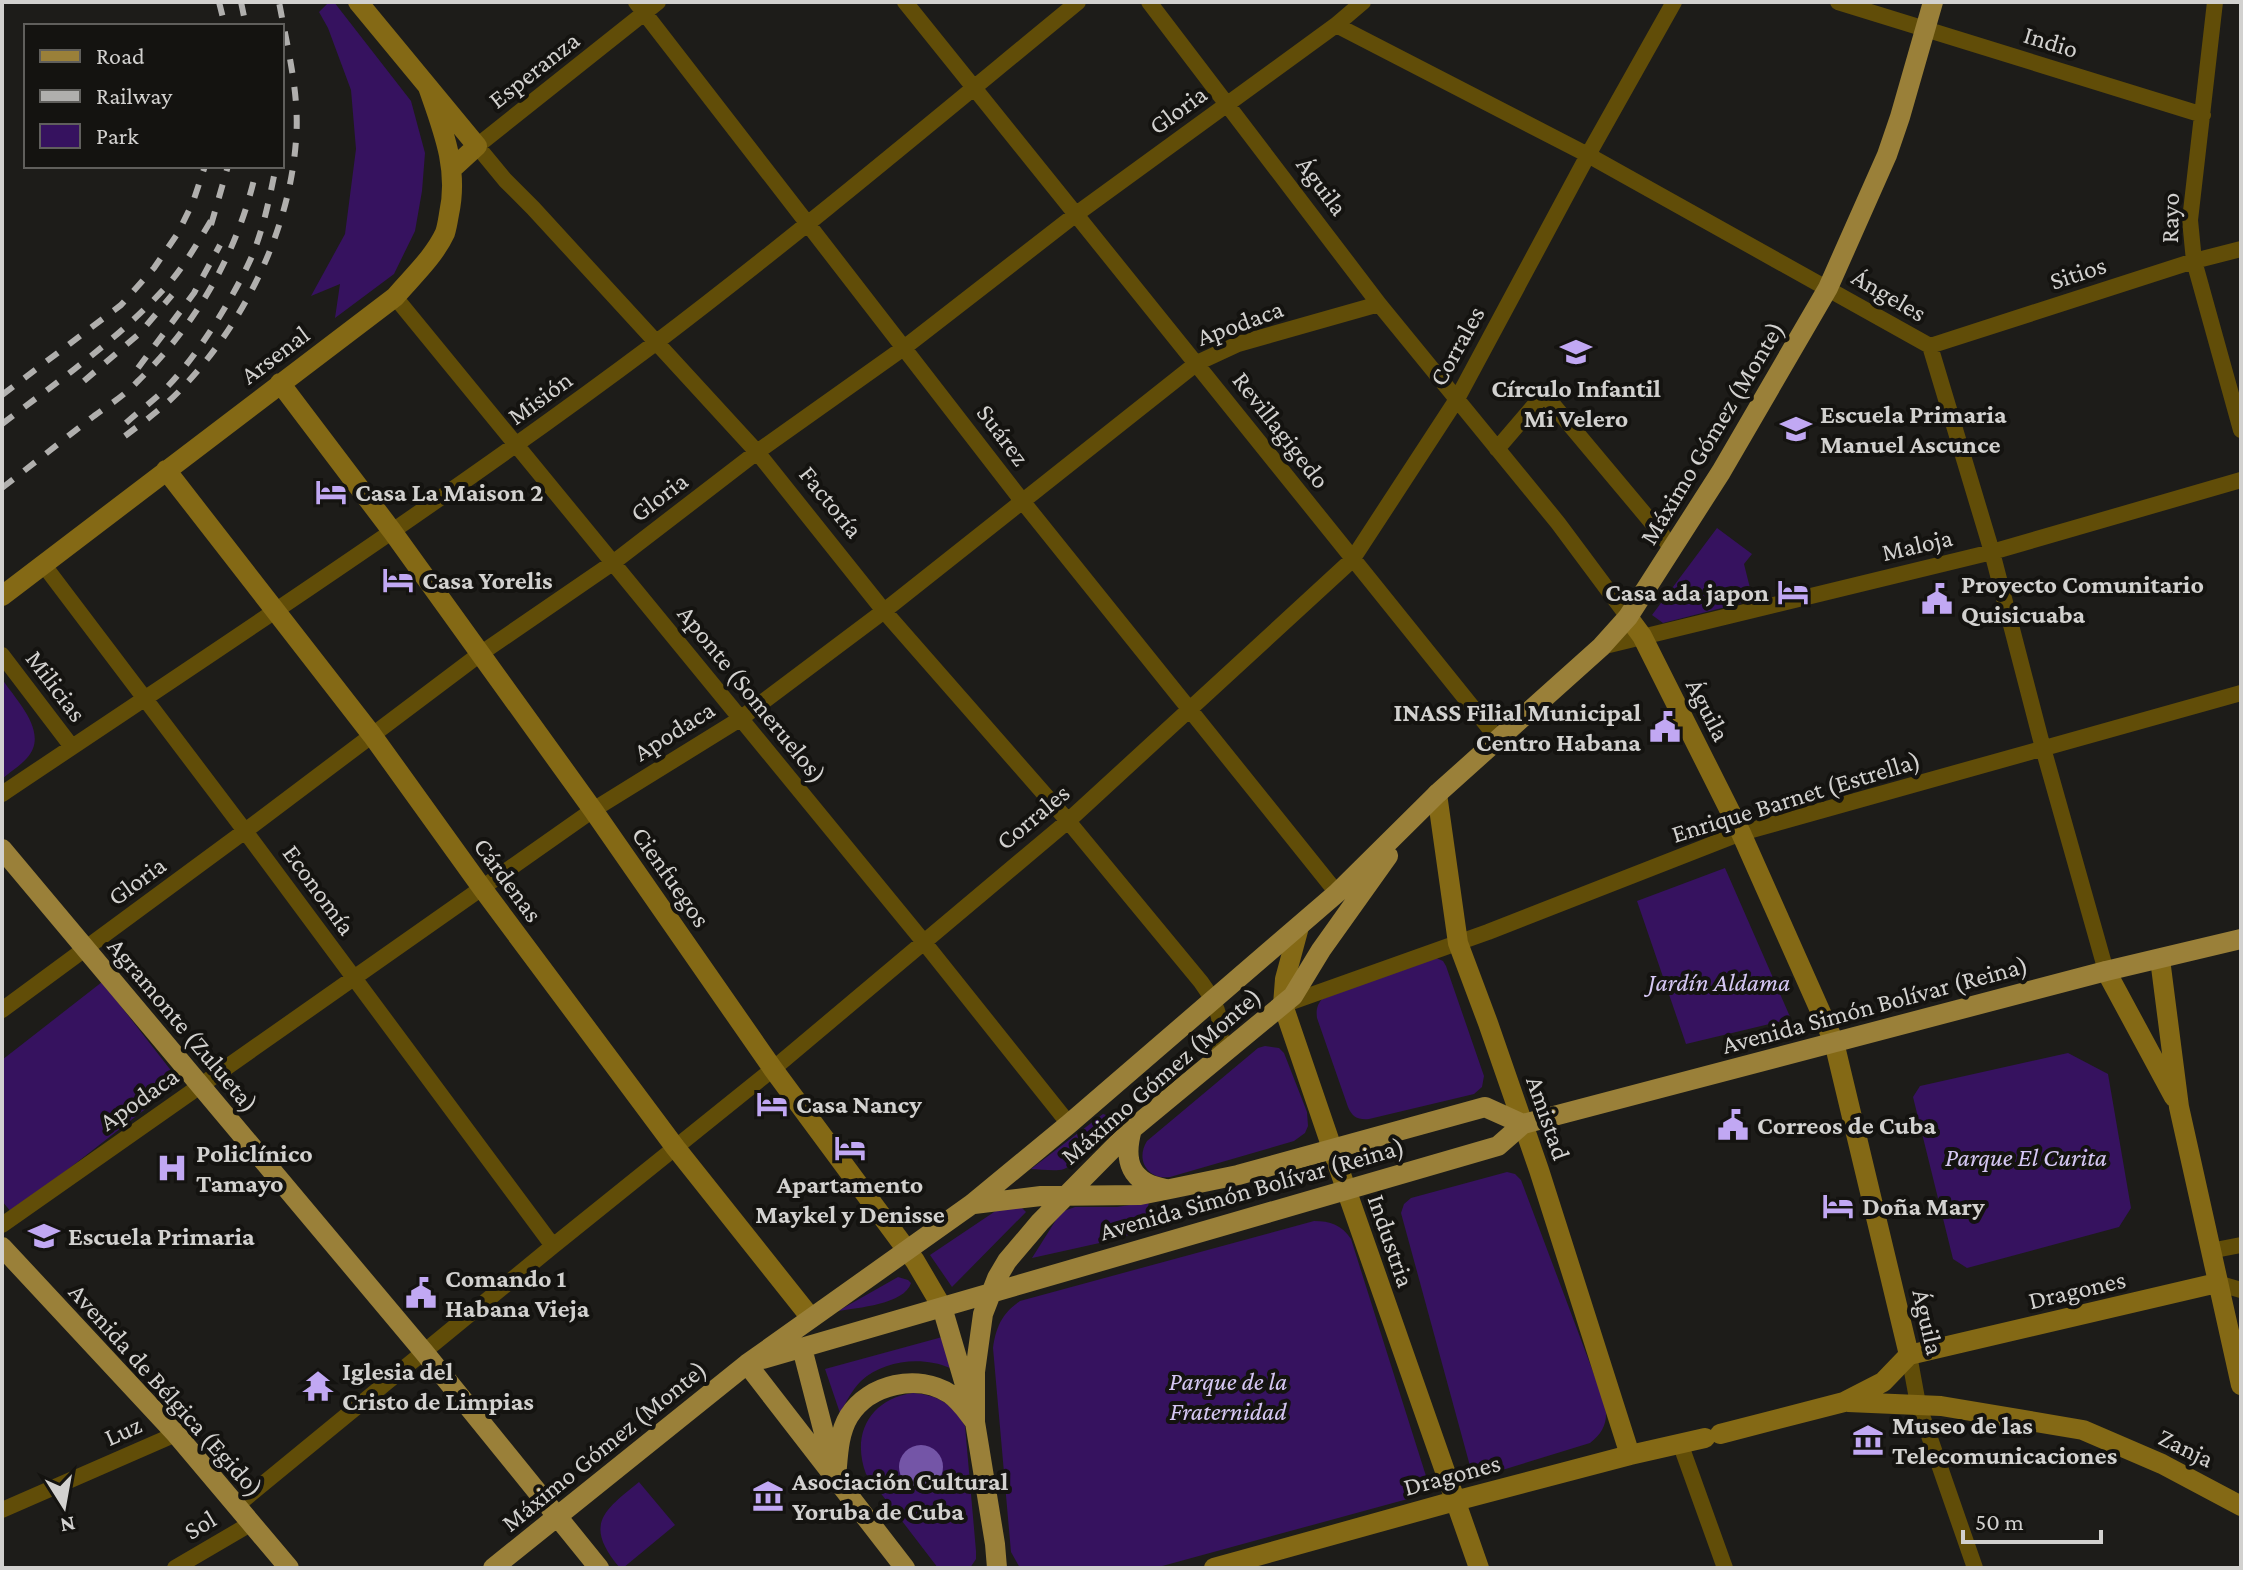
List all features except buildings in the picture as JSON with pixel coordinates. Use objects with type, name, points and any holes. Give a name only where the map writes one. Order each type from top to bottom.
[{"type":"main road","name":"Máximo Gómez (Monte)","points":[[493,1568],[747,1364],[972,1204],[1069,1124],[1337,893],[1437,794],[1601,647],[1628,617],[1672,551],[1828,288],[1887,155],[1933,2]]},
{"type":"main road","name":"Máximo Gómez (Monte)","points":[[747,1364],[989,1293],[1007,1261],[1063,1196],[1132,1129],[1293,996],[1321,950],[1418,814]]},
{"type":"main road","name":"Agramonte (Zulueta)","points":[[2,849],[424,1352],[599,1568]]},
{"type":"main road","name":"Avenida Simón Bolívar (Reina)","points":[[989,1293],[1498,1146],[1523,1124],[2106,971],[2241,939]]},
{"type":"main road","name":"Avenida Simón Bolívar (Reina)","points":[[972,1204],[1041,1196],[1140,1195],[1238,1175],[1485,1107],[1523,1124]]},
{"type":"main road","points":[[1132,1129],[1127,1156],[1132,1170],[1153,1186],[1170,1189]]},
{"type":"main road","name":"Avenida de Bélgica (Egido)","points":[[2,1247],[176,1434],[289,1568]]},
{"type":"main road","points":[[989,1293],[978,1340],[975,1422],[997,1568]]},
{"type":"main road","name":"Cienfuegos","points":[[942,1307],[975,1422]]},
{"type":"main road","points":[[811,1318],[802,1348],[836,1478]]},
{"type":"main road","points":[[747,1364],[905,1568]]},
{"type":"main road","points":[[836,1478],[842,1431],[848,1417],[859,1403],[875,1391],[913,1383],[940,1389],[961,1404],[975,1422]]},
{"type":"main road","points":[[582,1548],[582,1515],[589,1492]]},
{"type":"main road","points":[[983,1568],[995,1544]]},
{"type":"main road","points":[[995,1544],[1006,1568]]},
{"type":"street","name":"Factoría","points":[[358,2],[505,180],[757,452],[884,611],[1068,821],[1214,1000],[1222,1032],[1219,1058]]},
{"type":"street","name":"Esperanza","points":[[477,146],[640,8],[658,2]]},
{"type":"street","name":"Revillagigedo","points":[[905,2],[1498,739]]},
{"type":"street","name":"Misión","points":[[2,794],[392,531],[656,343],[809,223],[1078,2]]},
{"type":"street","name":"Águila","points":[[1149,2],[1379,304],[1558,523],[1642,636],[1741,833],[1834,1042],[1918,1404],[1975,1568]]},
{"type":"street","points":[[1339,22],[1350,2]]},
{"type":"street","name":"Gloria","points":[[2,1010],[480,654],[614,562],[757,452],[905,347],[1075,215],[1363,2]]},
{"type":"street","name":"Corrales","points":[[236,1506],[773,1069],[1068,821],[1352,560],[1457,399],[1674,2]]},
{"type":"street","name":"Indio","points":[[1838,2],[2203,115]]},
{"type":"street","name":"Rayo","points":[[2215,2],[2190,220],[2194,261],[2241,430]]},
{"type":"street","name":"Suárez","points":[[640,8],[1023,502],[1337,893]]},
{"type":"street","name":"Ángeles","points":[[1339,22],[1588,155],[1930,346],[1992,552],[2106,971]]},
{"type":"street","name":"Arsenal","points":[[2,596],[395,297],[425,263],[445,232],[453,196],[450,151],[428,87]]},
{"type":"street","points":[[453,168],[477,146]]},
{"type":"street","name":"Sitios","points":[[1930,346],[2194,261],[2241,249]]},
{"type":"street","name":"Aponte (Someruelos)","points":[[395,297],[923,941],[1069,1124]]},
{"type":"street","name":"Apodaca","points":[[2,1225],[593,810],[740,719],[884,611],[1197,363],[1238,344],[1379,304]]},
{"type":"street","name":"Cienfuegos","points":[[280,383],[392,531],[593,810],[773,1069],[907,1251],[942,1307]]},
{"type":"street","points":[[1497,449],[1544,394],[1663,536],[1672,551]]},
{"type":"street","name":"Cárdenas","points":[[166,470],[372,735],[675,1147],[811,1318]]},
{"type":"street","name":"Maloja","points":[[1601,647],[1992,552],[2241,480]]},
{"type":"street","name":"Economía","points":[[43,564],[553,1246]]},
{"type":"street","name":"Milicias","points":[[2,655],[72,747]]},
{"type":"street","name":"Enrique Barnet (Estrella)","points":[[1283,1005],[1458,943],[1741,833],[2241,693]]},
{"type":"street","name":"Amistad","points":[[1437,794],[1458,943],[1523,1124],[1630,1455]]},
{"type":"street","name":"Industria","points":[[1299,927],[1285,979],[1283,1005],[1479,1568]]},
{"type":"street","points":[[2160,959],[2179,1107],[2241,1385]]},
{"type":"street","points":[[2106,971],[2179,1107]]},
{"type":"street","points":[[2210,1251],[2241,1245]]},
{"type":"street","name":"Dragones","points":[[1214,1568],[1455,1501],[1844,1402],[1883,1382],[1909,1355],[2217,1283],[2241,1290]]},
{"type":"street","name":"Dragones","points":[[1844,1402],[1918,1404]]},
{"type":"street","name":"Zanja","points":[[1918,1404],[2083,1430],[2162,1464],[2241,1506]]},
{"type":"street","name":"Luz","points":[[2,1510],[176,1434]]},
{"type":"street","points":[[1680,1443],[1725,1568]]},
{"type":"street","name":"Sol","points":[[175,1568],[250,1524]]},
{"type":"green space","points":[[329,2],[334,2],[411,101],[425,153],[415,231],[394,274],[335,318],[340,284],[311,296],[345,234],[356,149],[351,90],[319,12]]},
{"type":"green space","points":[[1717,528],[1752,554],[1744,564],[1753,600],[1663,623],[1652,615]]},
{"type":"green space","points":[[2,679],[28,717],[35,738],[27,758],[2,779]]},
{"type":"green space","name":"Jardín Aldama","points":[[1725,868],[1791,1019],[1686,1044],[1637,901]]},
{"type":"green space","points":[[1434,957],[1446,966],[1484,1076],[1482,1087],[1474,1094],[1369,1119],[1356,1117],[1348,1107],[1317,1018],[1319,1003],[1322,999]]},
{"type":"green space","points":[[102,982],[180,1082],[12,1213],[2,1201],[2,1060]]},
{"type":"green space","points":[[1258,1048],[1279,1048],[1284,1053],[1307,1112],[1305,1133],[1294,1141],[1170,1177],[1150,1172],[1142,1155],[1147,1141]]},
{"type":"green space","name":"Parque El Curita","points":[[2068,1053],[2108,1074],[2131,1208],[2119,1227],[1967,1268],[1953,1259],[1913,1097],[1920,1086]]},
{"type":"green space","points":[[1103,1114],[1106,1115],[1105,1123],[1098,1140],[1079,1160],[1060,1170],[1031,1169]]},
{"type":"green space","points":[[1507,1172],[1521,1180],[1604,1401],[1606,1419],[1599,1434],[1590,1443],[1486,1475],[1477,1473],[1470,1466],[1401,1213],[1404,1204],[1411,1198]]},
{"type":"green space","points":[[1149,1202],[1141,1224],[1122,1238],[1032,1258],[1061,1212],[1075,1207],[1117,1207]]},
{"type":"green space","points":[[1018,1204],[1026,1212],[952,1287],[930,1255],[1000,1208]]},
{"type":"green space","name":"Parque de la Fraternidad","points":[[1314,1221],[1335,1225],[1351,1239],[1426,1476],[1415,1497],[1155,1568],[1020,1568],[1011,1552],[993,1348],[998,1327],[1009,1310],[1020,1301]]},
{"type":"green space","points":[[898,1277],[911,1283],[900,1296],[879,1304],[838,1311]]},
{"type":"green space","points":[[946,1336],[950,1368],[916,1361],[881,1368],[858,1385],[840,1413],[825,1369]]},
{"type":"green space","points":[[913,1393],[944,1402],[965,1426],[976,1551],[976,1559],[970,1568],[938,1568],[866,1474],[861,1445],[868,1421],[885,1403]]},
{"type":"green space","points":[[639,1482],[675,1525],[620,1568],[603,1541],[600,1530],[602,1520],[615,1502]]},
{"type":"shaded area","points":[[921,1445],[936,1452],[943,1467],[936,1482],[921,1489],[906,1482],[899,1467],[906,1452]]},
{"type":"railway","points":[[219,2],[224,24]]},
{"type":"railway","points":[[241,2],[246,24]]},
{"type":"railway","points":[[279,2],[283,24]]},
{"type":"railway","points":[[125,436],[171,399],[207,360],[245,303],[274,240],[292,173],[297,123],[284,29]]},
{"type":"railway","points":[[2,395],[121,305],[154,268],[178,233],[204,168]]},
{"type":"railway","points":[[211,225],[227,168]]},
{"type":"railway","points":[[2,488],[127,391],[179,335],[214,283],[228,255],[256,168]]},
{"type":"railway","points":[[126,423],[180,373],[226,306],[256,245],[276,168]]},
{"type":"railway","points":[[2,424],[86,360],[145,309],[178,272],[215,214]]},
{"type":"railway","points":[[138,368],[194,293],[220,245]]},
{"type":"railway","points":[[84,381],[140,333],[172,295]]},
{"type":"place","name":"Círculo Infantil Mi Velero","points":[[1576,352]]},
{"type":"place","name":"Escuela Primaria Manuel Ascunce","points":[[1796,429]]},
{"type":"place","name":"Casa La Maison 2","points":[[331,492]]},
{"type":"place","name":"Casa Yorelis","points":[[398,580]]},
{"type":"place","name":"Casa ada japon","points":[[1793,592]]},
{"type":"place","name":"Proyecto Comunitario Quisicuaba","points":[[1937,599]]},
{"type":"place","name":"INASS Filial Municipal Centro Habana","points":[[1665,727]]},
{"type":"place","name":"Casa Nancy","points":[[772,1104]]},
{"type":"place","name":"Correos de Cuba","points":[[1733,1125]]},
{"type":"place","name":"Apartamento Maykel y Denisse","points":[[850,1148]]},
{"type":"place","name":"Policlínico Tamayo","points":[[172,1168]]},
{"type":"place","name":"Doña Mary","points":[[1838,1206]]},
{"type":"place","name":"Escuela Primaria","points":[[44,1236]]},
{"type":"place","name":"Comando 1 Habana Vieja","points":[[421,1293]]},
{"type":"place","name":"Iglesia del Cristo de Limpias","points":[[318,1386]]},
{"type":"place","name":"Museo de las Telecomunicaciones","points":[[1868,1440]]},
{"type":"place","name":"Asociación Cultural Yoruba de Cuba","points":[[768,1496]]}]
